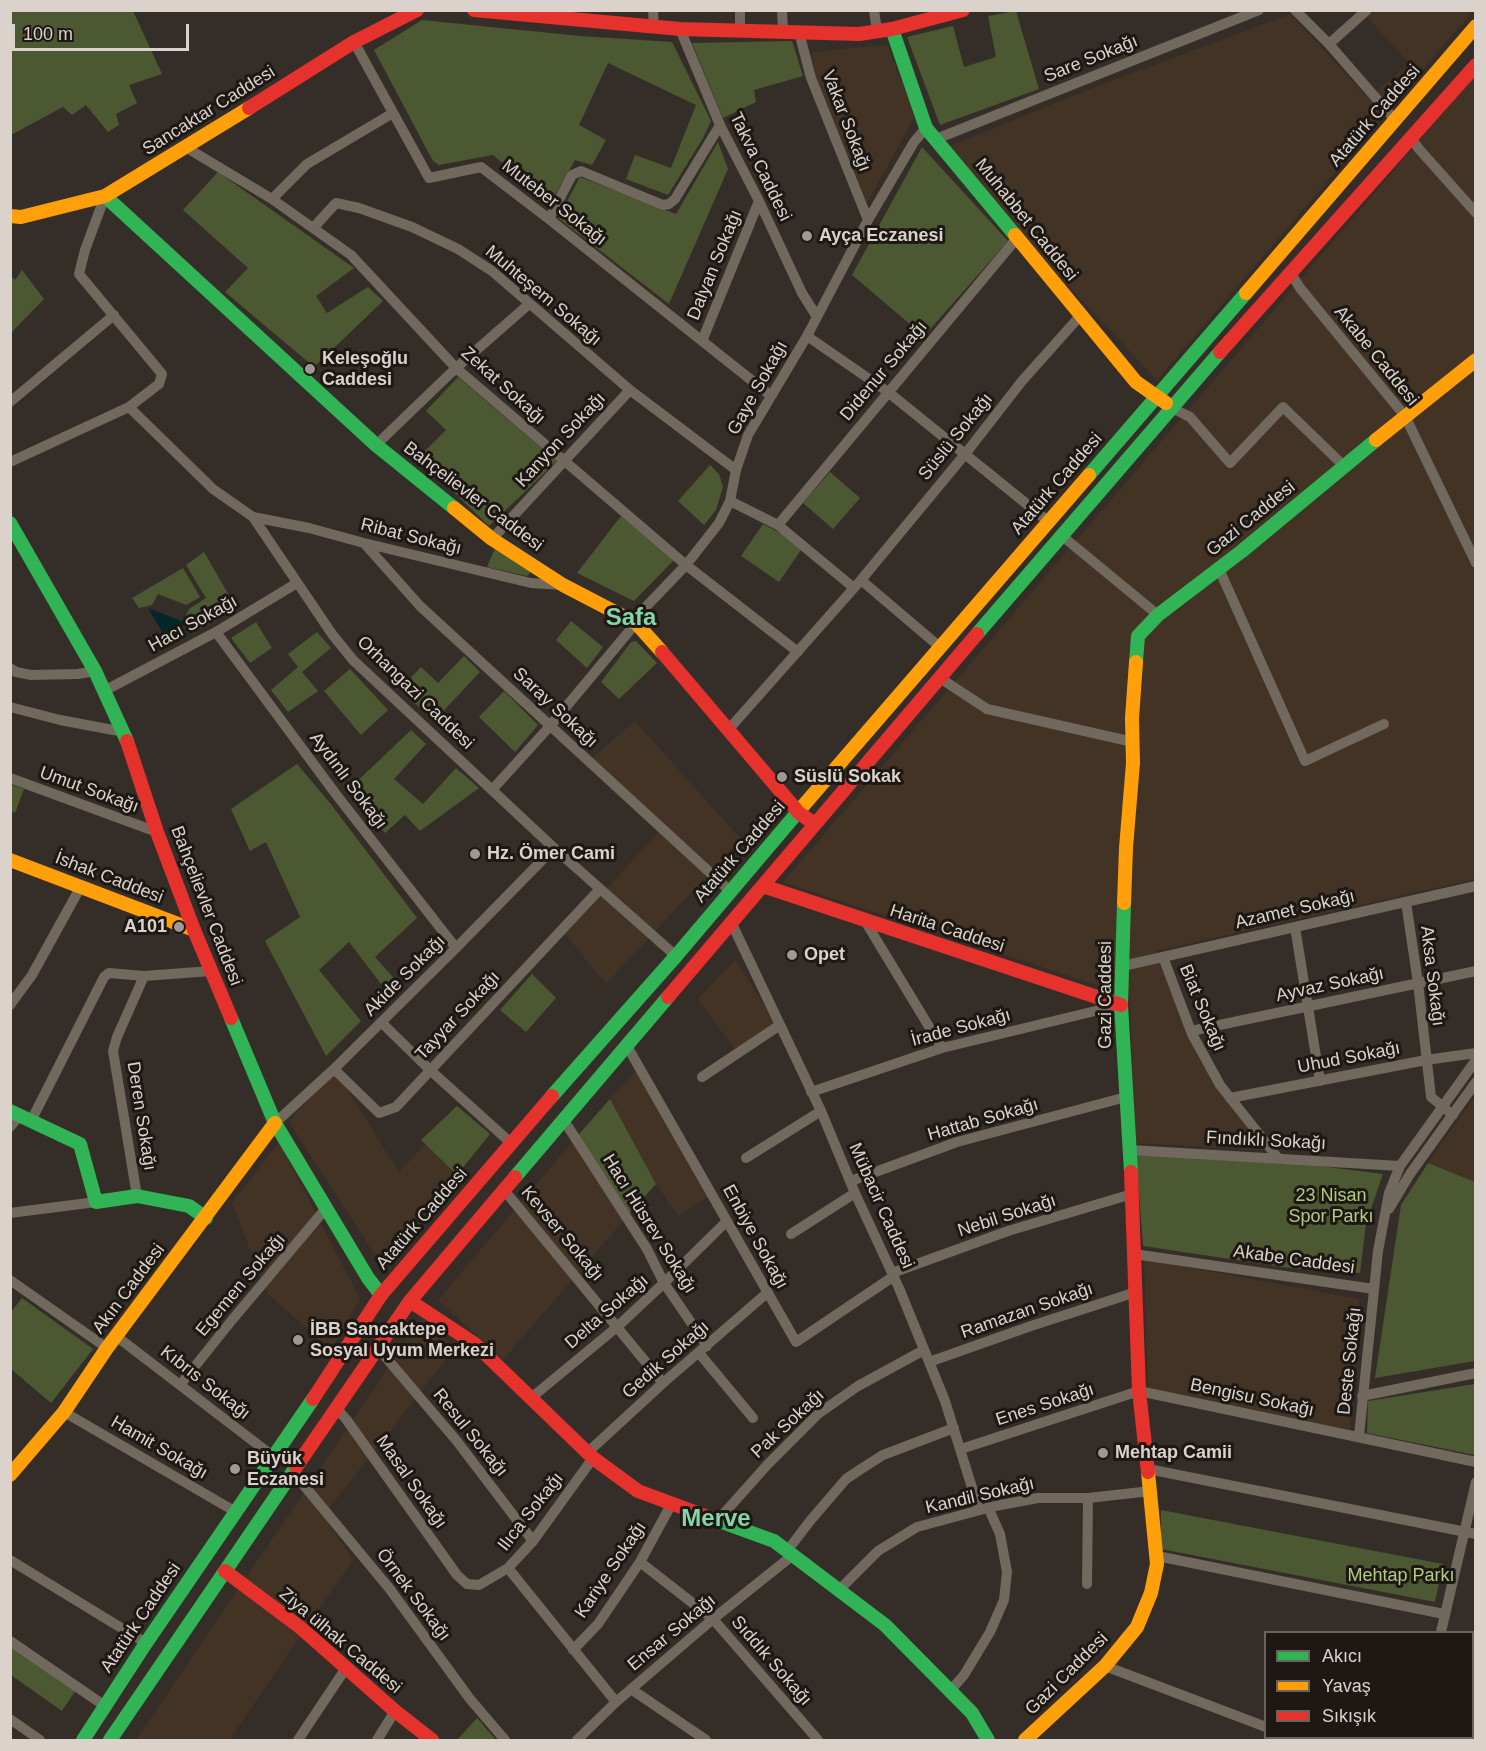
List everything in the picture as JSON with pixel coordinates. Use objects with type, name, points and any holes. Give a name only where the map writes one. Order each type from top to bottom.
[{"type":"main road","name":"Sancaktar Caddesi","points":[[10,216],[21,217],[105,195],[188,148],[354,42],[417,10]]},
{"type":"main road","points":[[474,10],[680,30],[859,34],[963,10]]},
{"type":"main road","name":"Atatürk Caddesi","points":[[110,1740],[215,1563],[236,1512],[381,1295],[676,956],[1476,26]]},
{"type":"main road","name":"Muhabbet Caddesi","points":[[892,28],[926,128],[1136,382],[1172,408]]},
{"type":"main road","name":"Atatürk Caddesi","points":[[83,1740],[146,1643],[292,1471],[410,1301],[1061,535],[1290,272],[1476,65]]},
{"type":"main road","name":"Bahçelievler Caddesi","points":[[105,195],[376,445],[492,539],[563,585],[636,623],[799,813],[815,824]]},
{"type":"main road","name":"Gazi Caddesi","points":[[1025,1740],[1105,1666],[1137,1627],[1151,1593],[1157,1564],[1139,1391],[1130,1150],[1121,1005],[1126,848],[1133,763],[1132,717],[1138,636],[1158,615],[1219,569],[1476,360]]},
{"type":"main road","name":"Bahçelievler Caddesi","points":[[10,523],[95,671],[123,732],[194,930],[275,1123],[368,1278],[381,1295]]},
{"type":"main road","name":"İshak Caddesi","points":[[10,860],[194,930]]},
{"type":"main road","name":"Harita Caddesi","points":[[763,886],[1121,1005]]},
{"type":"main road","points":[[18,1119],[80,1144],[96,1202],[137,1196],[189,1206],[206,1218]]},
{"type":"main road","name":"Akın Caddesi","points":[[13,1467],[64,1412],[107,1348],[275,1123]]},
{"type":"main road","points":[[381,1295],[399,1301],[410,1301],[475,1344],[590,1456],[638,1491],[774,1541],[885,1625],[972,1713],[988,1740]]},
{"type":"main road","name":"Ziya ülhak Caddesi","points":[[215,1563],[301,1628],[395,1711],[432,1740]]},
{"type":"street","points":[[653,10],[654,27]]},
{"type":"street","points":[[740,10],[740,30]]},
{"type":"street","points":[[782,10],[783,31]]},
{"type":"street","points":[[874,10],[877,31]]},
{"type":"street","name":"Sare Sokağı","points":[[936,139],[1259,10]]},
{"type":"street","points":[[1295,10],[1329,44],[1395,120]]},
{"type":"street","points":[[1329,44],[1368,10]]},
{"type":"street","name":"Takva Caddesi","points":[[680,30],[720,125],[759,201],[802,294],[817,317]]},
{"type":"street","name":"Vakar Sokağı","points":[[800,32],[811,78],[868,220]]},
{"type":"street","name":"Muteber Sokağı","points":[[354,42],[429,178],[481,167],[770,395]]},
{"type":"street","points":[[272,199],[307,164],[393,113]]},
{"type":"street","points":[[549,219],[572,176],[581,171],[663,205],[669,204],[675,199],[720,125]]},
{"type":"street","name":"Gaye Sokağı","points":[[492,790],[550,726],[636,623],[640,613],[686,565],[719,523],[730,501],[736,470],[748,435],[807,336],[868,220],[914,142],[926,128]]},
{"type":"street","points":[[1411,138],[1476,213]]},
{"type":"street","name":"Zekat Sokağı","points":[[188,148],[272,199],[351,255],[456,368],[686,565],[798,652]]},
{"type":"street","points":[[10,462],[129,407],[159,384],[162,374],[79,274],[85,250],[105,195]]},
{"type":"street","name":"Dalyan Sokağı","points":[[702,341],[759,201]]},
{"type":"street","name":"Muhteşem Sokağı","points":[[314,227],[336,203],[359,208],[412,227],[458,249],[492,271],[630,390],[736,470]]},
{"type":"street","name":"Didenur Sokağı","points":[[778,525],[1017,238]]},
{"type":"street","name":"Akabe Caddesi","points":[[1290,272],[1300,288],[1405,416],[1473,548],[1476,563]]},
{"type":"street","points":[[376,445],[456,368],[529,304]]},
{"type":"street","points":[[10,402],[114,315]]},
{"type":"street","name":"Süslü Sokağı","points":[[729,729],[857,584],[966,453],[1022,381],[1080,316]]},
{"type":"street","points":[[807,336],[888,392],[1049,522]]},
{"type":"street","name":"Kanyon Sokağı","points":[[492,539],[630,390]]},
{"type":"street","name":"Orhangazi Caddesi","points":[[129,407],[213,489],[253,517],[332,634],[353,660],[554,848],[676,956]]},
{"type":"street","points":[[1172,408],[1190,417],[1230,463],[1283,408],[1344,466]]},
{"type":"street","points":[[730,501],[778,525],[941,648]]},
{"type":"street","name":"Ribat Sokağı","points":[[253,517],[309,528],[531,583],[563,585]]},
{"type":"street","points":[[1061,535],[1158,615]]},
{"type":"street","name":"Saray Sokağı","points":[[363,543],[420,606],[730,891]]},
{"type":"street","points":[[1219,569],[1305,761],[1384,724]]},
{"type":"street","name":"Hacı Sokağı","points":[[104,691],[216,632],[297,583]]},
{"type":"street","name":"Aydınlı Sokağı","points":[[216,632],[335,793],[456,948]]},
{"type":"street","points":[[10,668],[16,672],[31,675],[78,674],[95,671]]},
{"type":"street","points":[[940,678],[987,709],[1132,742]]},
{"type":"street","points":[[10,707],[60,720],[123,732]]},
{"type":"street","name":"Umut Sokağı","points":[[10,778],[157,832]]},
{"type":"street","name":"Akide Sokağı","points":[[275,1123],[334,1069],[554,848]]},
{"type":"street","name":"Azamet Sokağı","points":[[1123,966],[1476,886]]},
{"type":"street","points":[[10,1005],[32,975],[80,888]]},
{"type":"street","name":"Tayyar Sokağı","points":[[334,1069],[379,1113],[396,1107],[600,889]]},
{"type":"street","name":"Aksa Sokağı","points":[[1406,902],[1431,1097],[1453,1114]]},
{"type":"street","points":[[865,921],[942,1048]]},
{"type":"street","name":"Mübacir Caddesi","points":[[732,924],[821,1111],[855,1193],[893,1274],[984,1508],[1000,1534],[1007,1572],[1004,1600],[990,1632],[964,1675],[951,1690]]},
{"type":"street","points":[[1295,927],[1320,1081]]},
{"type":"street","name":"Biat Sokağı","points":[[1163,957],[1191,1031],[1220,1085],[1278,1158]]},
{"type":"street","points":[[18,1119],[108,973],[144,976],[212,971]]},
{"type":"street","name":"Ayvaz Sokağı","points":[[1191,1031],[1476,971]]},
{"type":"street","name":"Deren Sokağı","points":[[137,1196],[113,1051],[117,1036],[144,976]]},
{"type":"street","name":"İrade Sokağı","points":[[812,1092],[942,1048],[1121,1005]]},
{"type":"street","points":[[381,1022],[511,1143]]},
{"type":"street","points":[[702,1077],[780,1026]]},
{"type":"street","name":"Enbiye Sokağı","points":[[627,1046],[796,1342],[893,1274]]},
{"type":"street","name":"Uhud Sokağı","points":[[1230,1098],[1426,1060],[1476,1053]]},
{"type":"street","name":"Akabe Caddesi","points":[[1134,1254],[1374,1289],[1378,1251],[1389,1193],[1400,1166],[1476,1060]]},
{"type":"street","name":"Akabe Caddesi","points":[[1386,1214],[1410,1174],[1476,1082]]},
{"type":"street","name":"Hattab Sokağı","points":[[851,1181],[957,1142],[1126,1097]]},
{"type":"street","points":[[746,1158],[821,1111]]},
{"type":"street","name":"Hacı Hüsrev Sokağı","points":[[563,1119],[648,1249],[664,1283],[703,1349],[753,1418]]},
{"type":"street","name":"Fındıklı Sokağı","points":[[1130,1150],[1400,1166]]},
{"type":"street","name":"Kevser Sokağı","points":[[504,1190],[663,1383]]},
{"type":"street","points":[[791,1234],[855,1193]]},
{"type":"street","name":"Nebil Sokağı","points":[[893,1274],[1008,1231],[1132,1194]]},
{"type":"street","points":[[10,1213],[96,1202]]},
{"type":"street","name":"Egemen Sokağı","points":[[180,1385],[327,1207]]},
{"type":"street","name":"Delta Sokağı","points":[[531,1398],[617,1327],[727,1221]]},
{"type":"street","points":[[10,1280],[107,1348]]},
{"type":"street","name":"Deste Sokağı","points":[[1359,1436],[1374,1289]]},
{"type":"street","name":"Ramazan Sokağı","points":[[929,1362],[1136,1292]]},
{"type":"street","name":"Gedik Sokağı","points":[[590,1456],[663,1383],[767,1293]]},
{"type":"street","name":"Kıbrıs Sokağı","points":[[116,1336],[274,1457]]},
{"type":"street","name":"Resul Sokağı","points":[[377,1347],[456,1440],[533,1541]]},
{"type":"street","name":"Pak Sokağı","points":[[718,1520],[768,1464],[818,1414],[858,1386],[924,1350]]},
{"type":"street","points":[[1362,1396],[1476,1373]]},
{"type":"street","name":"Bengisu Sokağı","points":[[1139,1391],[1476,1461]]},
{"type":"street","name":"Enes Sokağı","points":[[961,1449],[1139,1391]]},
{"type":"street","name":"Masal Sokağı","points":[[337,1409],[457,1575]]},
{"type":"street","name":"Hamit Sokağı","points":[[64,1412],[236,1512]]},
{"type":"street","name":"Ensar Sokağı","points":[[577,1740],[616,1702],[790,1553],[810,1521],[846,1479],[883,1455],[954,1428]]},
{"type":"street","name":"Ilıca Sokağı","points":[[457,1575],[467,1584],[478,1585],[508,1568],[533,1541],[590,1456]]},
{"type":"street","points":[[1148,1470],[1476,1534]]},
{"type":"street","name":"Örnek Sokağı","points":[[292,1471],[389,1588],[470,1699],[505,1740]]},
{"type":"street","points":[[1441,1631],[1476,1482]]},
{"type":"street","name":"Kandil Sokağı","points":[[839,1590],[878,1551],[916,1527],[984,1508],[1038,1498],[1088,1498],[1151,1491]]},
{"type":"street","points":[[1087,1584],[1088,1498]]},
{"type":"street","name":"Kariye Sokağı","points":[[573,1650],[598,1624],[640,1562],[672,1503]]},
{"type":"street","points":[[1157,1556],[1444,1614]]},
{"type":"street","points":[[10,1560],[146,1643]]},
{"type":"street","name":"Sıddık Sokağı","points":[[640,1562],[712,1618],[818,1740]]},
{"type":"street","points":[[508,1568],[616,1702]]},
{"type":"street","points":[[10,1641],[105,1706]]},
{"type":"street","points":[[1105,1666],[1264,1726]]},
{"type":"street","points":[[298,1740],[346,1668]]},
{"type":"street","points":[[632,1689],[706,1740]]},
{"type":"street","points":[[377,1740],[395,1711]]},
{"type":"street","points":[[10,1719],[40,1740]]},
{"type":"shaded area","points":[[1375,11],[1473,11],[1157,380],[1027,242],[945,148],[1093,88],[1290,14],[1368,98],[1410,64],[1367,17]]},
{"type":"shaded area","points":[[887,45],[912,108],[913,119],[867,203],[815,76],[812,52]]},
{"type":"shaded area","points":[[1475,76],[1475,879],[1156,951],[1200,1061],[1263,1150],[1135,1143],[1130,996],[783,882]]},
{"type":"shaded area","points":[[635,721],[741,839],[606,984],[565,934],[665,825],[591,759]]},
{"type":"shaded area","points":[[735,960],[776,1023],[735,1050],[698,999]]},
{"type":"shaded area","points":[[639,1068],[711,1195],[678,1216],[656,1184],[610,1099]]},
{"type":"shaded area","points":[[335,1070],[399,1172],[426,1144],[457,1175],[380,1263],[289,1122]]},
{"type":"shaded area","points":[[1475,1096],[1475,1182],[1428,1163]]},
{"type":"shaded area","points":[[573,1141],[628,1215],[503,1360],[438,1300]]},
{"type":"shaded area","points":[[279,1142],[360,1299],[331,1350],[267,1293],[232,1203]]},
{"type":"shaded area","points":[[1144,1259],[1359,1299],[1350,1430],[1148,1392]]},
{"type":"shaded area","points":[[422,1318],[455,1348],[323,1516],[353,1560],[229,1740],[136,1740]]},
{"type":"green space","points":[[11,10],[133,11],[162,74],[129,85],[137,103],[116,114],[119,125],[108,132],[86,105],[72,115],[63,107],[11,135]]},
{"type":"green space","points":[[1016,11],[1039,89],[940,125],[907,37],[953,26],[964,67],[996,57],[988,16]]},
{"type":"green space","points":[[422,20],[580,36],[672,42],[711,121],[668,195],[626,179],[635,155],[671,168],[696,105],[608,63],[579,125],[606,140],[592,165],[575,160],[550,204],[493,155],[439,165],[433,161],[374,50]]},
{"type":"green space","points":[[792,41],[803,76],[754,90],[756,102],[723,118],[692,43]]},
{"type":"green space","points":[[718,142],[728,169],[669,304],[558,218],[580,177],[676,214]]},
{"type":"green space","points":[[922,147],[1008,241],[924,336],[852,275]]},
{"type":"green space","points":[[218,172],[354,268],[316,296],[327,313],[368,287],[383,301],[314,367],[225,292],[248,268],[183,210]]},
{"type":"green space","points":[[22,270],[44,299],[11,333],[11,276],[15,280]]},
{"type":"green space","points":[[458,377],[557,461],[489,526],[418,458],[446,430],[426,411]]},
{"type":"green space","points":[[710,465],[719,474],[723,487],[716,510],[704,525],[678,501]]},
{"type":"green space","points":[[830,472],[860,498],[833,529],[803,503]]},
{"type":"green space","points":[[621,516],[674,560],[634,601],[577,573]]},
{"type":"green space","points":[[763,524],[784,535],[801,550],[779,582],[741,556]]},
{"type":"green space","points":[[495,548],[530,569],[530,573],[527,576],[487,567]]},
{"type":"green space","points":[[204,552],[237,609],[192,633],[191,620],[185,618],[189,609],[206,598],[186,565]]},
{"type":"green space","points":[[183,568],[200,597],[186,605],[158,594],[152,605],[139,608],[132,598]]},
{"type":"green space","points":[[571,621],[603,647],[587,668],[556,640]]},
{"type":"green space","points":[[256,622],[272,648],[250,663],[231,638]]},
{"type":"green space","points":[[317,632],[331,648],[302,672],[318,691],[288,712],[271,690],[298,667],[288,654]]},
{"type":"green space","points":[[636,641],[657,663],[619,699],[601,682],[631,642]]},
{"type":"green space","points":[[464,656],[480,672],[434,721],[400,689],[421,667],[438,683]]},
{"type":"green space","points":[[350,669],[388,710],[361,735],[324,691]]},
{"type":"green space","points":[[504,691],[538,725],[515,752],[479,717]]},
{"type":"green space","points":[[411,730],[426,744],[394,779],[423,804],[456,768],[479,788],[420,831],[405,815],[385,833],[348,790]]},
{"type":"green space","points":[[297,764],[330,803],[417,918],[375,957],[399,984],[388,993],[349,942],[319,970],[361,1021],[326,1056],[265,941],[300,917],[266,842],[250,851],[231,809]]},
{"type":"green space","points":[[10,784],[24,789],[15,813],[11,811]]},
{"type":"green space","points":[[532,974],[556,998],[526,1032],[500,1010]]},
{"type":"green space","points":[[610,1099],[656,1184],[628,1215],[573,1141]]},
{"type":"green space","points":[[457,1106],[490,1134],[457,1175],[421,1140]]},
{"type":"green space","name":"23 Nisan Spor Parkı","points":[[1136,1154],[1296,1163],[1383,1174],[1366,1223],[1360,1273],[1290,1268],[1143,1246]]},
{"type":"green space","points":[[1428,1163],[1475,1182],[1475,1361],[1375,1378],[1401,1205]]},
{"type":"green space","points":[[22,1298],[93,1349],[51,1403],[11,1369],[11,1312]]},
{"type":"green space","points":[[1475,1384],[1475,1455],[1367,1433],[1368,1401]]},
{"type":"green space","name":"Mehtap Parkı","points":[[1161,1510],[1443,1564],[1435,1602],[1161,1549]]},
{"type":"green space","points":[[10,1645],[76,1690],[62,1711],[11,1675]]},
{"type":"green space","points":[[477,1718],[496,1740],[457,1740]]},
{"type":"water","points":[[148,608],[187,623],[165,637]]},
{"type":"traffic: fast","points":[[892,29],[926,128],[1015,235]]},
{"type":"traffic: fast","points":[[105,196],[376,445],[454,508]]},
{"type":"traffic: fast","points":[[1089,475],[1246,293]]},
{"type":"traffic: fast","points":[[977,634],[1220,352]]},
{"type":"traffic: fast","points":[[1136,662],[1138,636],[1158,615],[1242,551],[1376,440]]},
{"type":"traffic: fast","points":[[10,523],[95,671],[127,741]]},
{"type":"traffic: fast","points":[[552,1096],[676,956],[803,806]]},
{"type":"traffic: fast","points":[[1124,903],[1121,1005],[1131,1172]]},
{"type":"traffic: fast","points":[[515,1177],[668,997]]},
{"type":"traffic: fast","points":[[231,1018],[275,1123],[368,1278],[381,1295]]},
{"type":"traffic: fast","points":[[10,1111],[80,1144],[96,1202],[137,1196],[189,1206],[206,1218]]},
{"type":"traffic: fast","points":[[83,1740],[146,1643],[313,1399]]},
{"type":"traffic: fast","points":[[110,1740],[296,1467]]},
{"type":"traffic: fast","points":[[708,1517],[774,1541],[885,1625],[972,1713],[988,1740]]},
{"type":"traffic: slow","points":[[1246,293],[1476,26]]},
{"type":"traffic: slow","points":[[10,216],[21,217],[105,196],[249,108]]},
{"type":"traffic: slow","points":[[1015,235],[1136,382],[1166,403]]},
{"type":"traffic: slow","points":[[1376,440],[1476,360]]},
{"type":"traffic: slow","points":[[803,806],[1089,475]]},
{"type":"traffic: slow","points":[[454,508],[492,539],[563,585],[636,623],[662,652]]},
{"type":"traffic: slow","points":[[1124,903],[1133,763],[1132,718],[1136,662]]},
{"type":"traffic: slow","points":[[10,860],[194,930]]},
{"type":"traffic: slow","points":[[10,1475],[64,1412],[107,1348],[275,1123]]},
{"type":"traffic: slow","points":[[1025,1740],[1105,1666],[1137,1627],[1151,1593],[1157,1564],[1148,1472]]},
{"type":"traffic: jam","points":[[249,108],[354,42],[417,10]]},
{"type":"traffic: jam","points":[[474,10],[680,29],[859,34],[892,29],[963,10]]},
{"type":"traffic: jam","points":[[1220,352],[1476,65]]},
{"type":"traffic: jam","points":[[668,997],[977,634]]},
{"type":"traffic: jam","points":[[662,652],[799,813],[815,824]]},
{"type":"traffic: jam","points":[[127,741],[157,832],[194,930],[231,1018]]},
{"type":"traffic: jam","points":[[763,886],[1121,1005]]},
{"type":"traffic: jam","points":[[313,1399],[381,1295],[552,1096]]},
{"type":"traffic: jam","points":[[1131,1172],[1139,1391],[1148,1472]]},
{"type":"traffic: jam","points":[[296,1467],[410,1301],[515,1177]]},
{"type":"traffic: jam","points":[[410,1301],[475,1344],[593,1458],[638,1491],[708,1517]]},
{"type":"traffic: jam","points":[[225,1571],[301,1628],[395,1711],[432,1740]]},
{"type":"place","name":"Ayça Eczanesi","points":[[807,236]]},
{"type":"place","name":"Keleşoğlu Caddesi","points":[[310,369]]},
{"type":"place","name":"Süslü Sokak","points":[[782,777]]},
{"type":"place","name":"Hz. Ömer Cami","points":[[475,854]]},
{"type":"place","name":"A101","points":[[179,927]]},
{"type":"place","name":"Opet","points":[[792,955]]},
{"type":"place","name":"İBB Sancaktepe Sosyal Uyum Merkezi","points":[[298,1340]]},
{"type":"place","name":"Mehtap Camii","points":[[1103,1453]]},
{"type":"place","name":"Büyük Eczanesi","points":[[235,1469]]},
{"type":"district","name":"Safa","points":[[631,618]]},
{"type":"district","name":"Merve","points":[[716,1519]]}]
